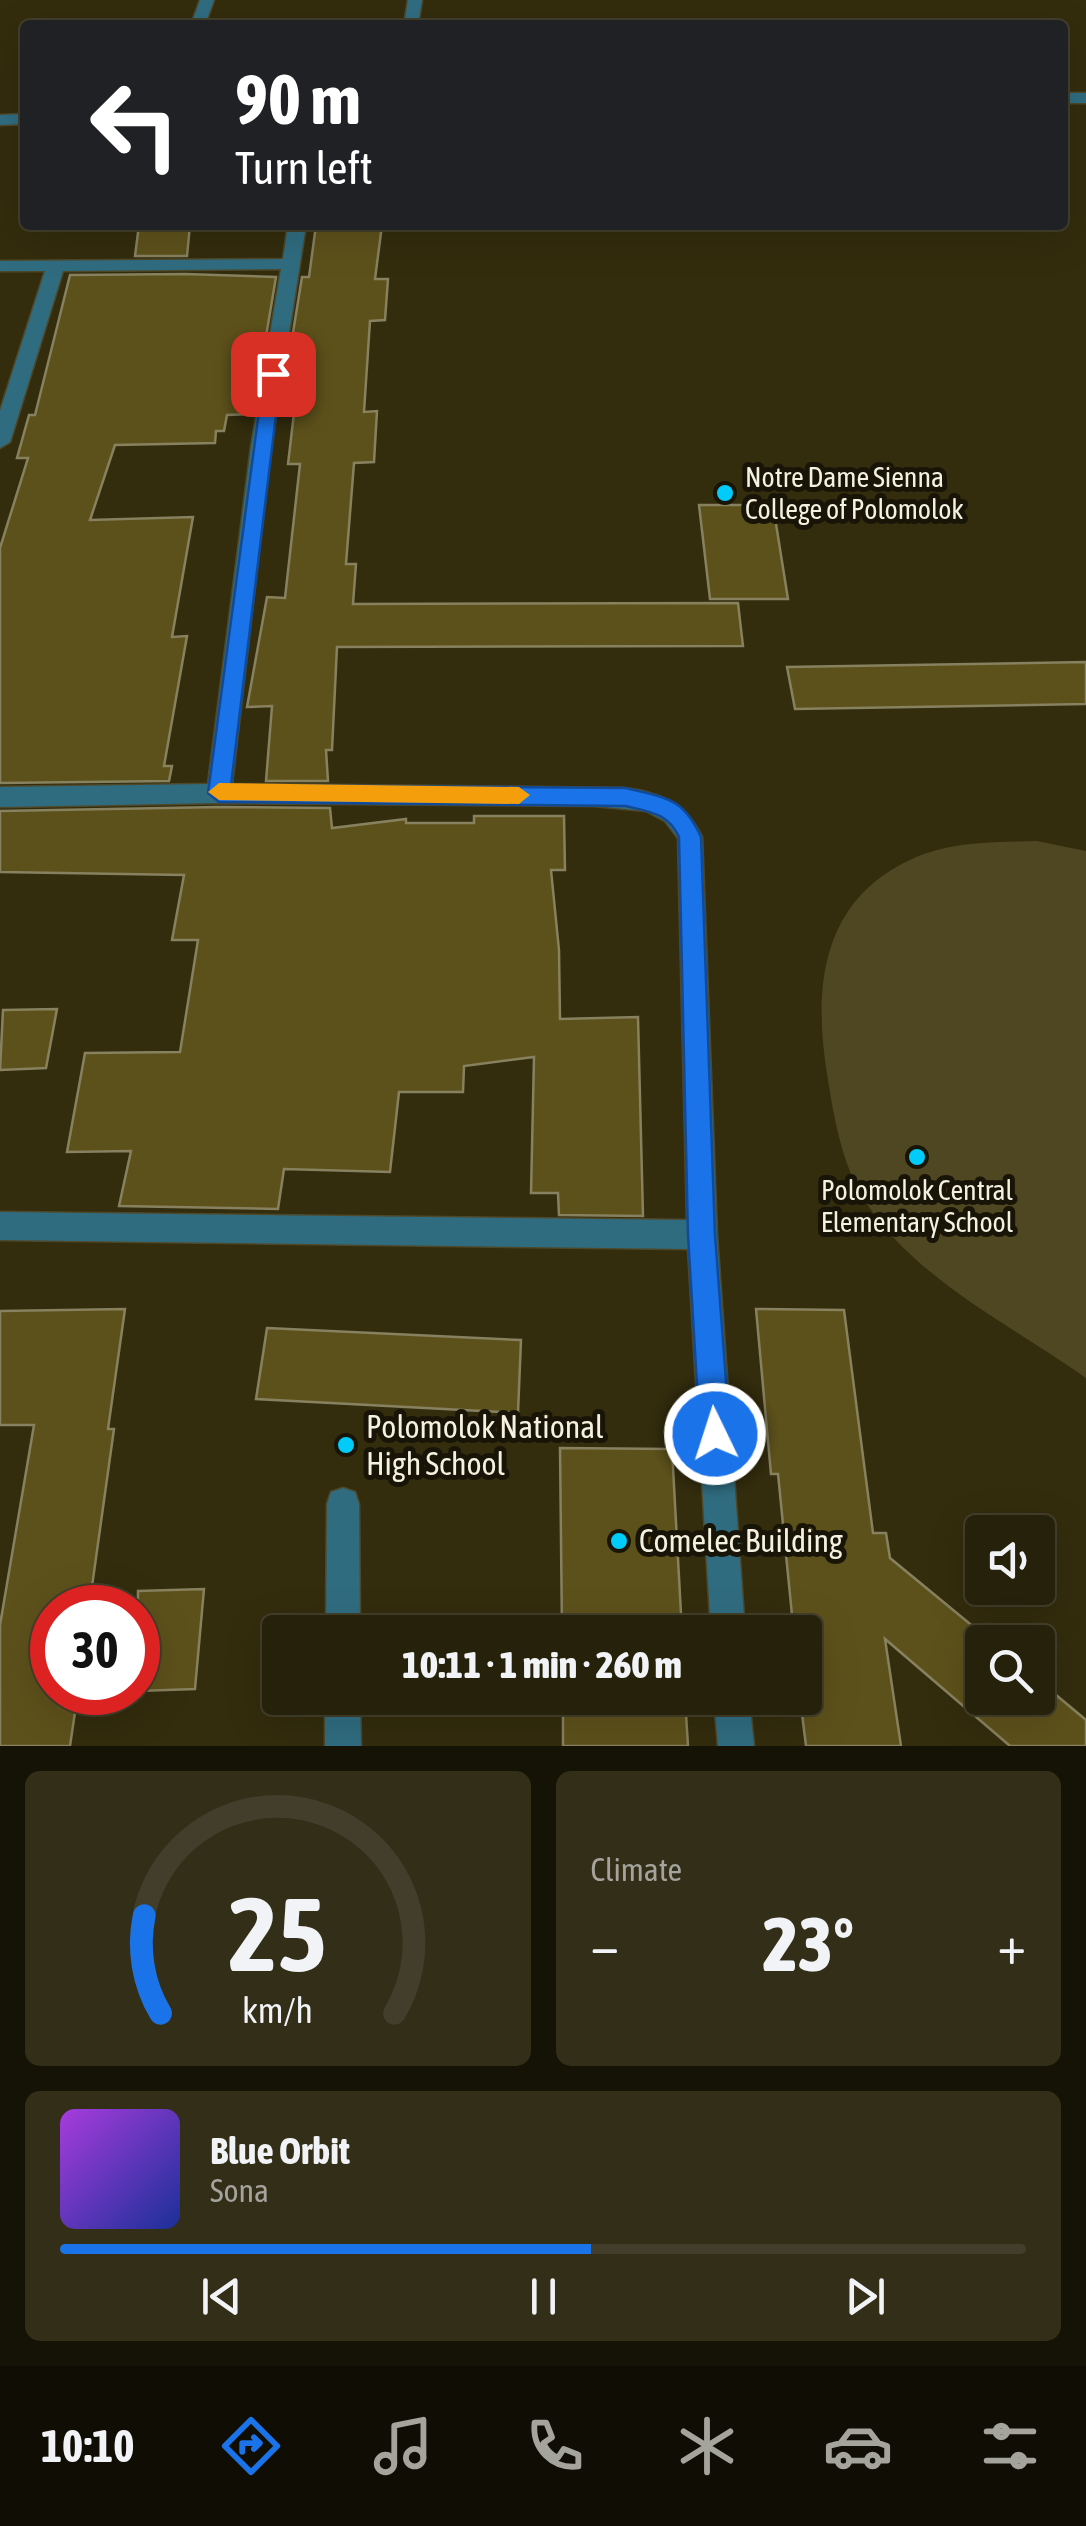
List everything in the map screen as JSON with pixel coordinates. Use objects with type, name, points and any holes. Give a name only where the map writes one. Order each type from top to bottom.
[{"type":"street","points":[[219,793],[261,447],[295,230]]},
{"type":"street","points":[[0,266],[290,264]]},
{"type":"street","points":[[0,442],[56,265]]},
{"type":"street","points":[[0,797],[219,793],[626,797],[667,807],[682,818],[690,837],[702,1235],[727,1615]]},
{"type":"street","points":[[0,1226],[702,1235]]},
{"type":"street","points":[[343,1504],[343,1615]]},
{"type":"street","points":[[343,1715],[343,1746]]},
{"type":"street","points":[[733,1715],[736,1746]]},
{"type":"shaded area","points":[[1037,841],[1086,851],[1086,1378],[939,1279],[888,1231],[867,1204],[840,1142],[823,1039],[825,973],[832,943],[845,916],[865,891],[891,871],[937,850],[980,843]]},
{"type":"building","points":[[138,230],[190,230],[187,256],[135,256]]},
{"type":"building","points":[[315,230],[381,230],[375,279],[388,279],[385,320],[370,321],[364,412],[377,411],[374,462],[354,463],[346,564],[356,564],[353,604],[738,603],[743,646],[337,647],[332,750],[326,750],[328,781],[266,781],[272,706],[247,707],[267,597],[285,598],[300,464],[288,464],[294,413],[280,413],[302,277],[309,277]]},
{"type":"building","points":[[70,275],[276,277],[253,414],[227,415],[224,431],[216,431],[215,443],[115,445],[90,520],[193,517],[172,637],[187,636],[164,766],[172,766],[169,781],[0,783],[0,548],[28,458],[17,458],[29,415],[35,415]]},
{"type":"building","points":[[699,505],[773,505],[788,599],[710,599]]},
{"type":"building","points":[[1086,662],[1086,704],[795,709],[787,667]]},
{"type":"building","points":[[330,808],[332,828],[406,819],[406,823],[474,823],[474,816],[564,816],[565,870],[551,870],[559,950],[560,1019],[638,1017],[643,1216],[559,1215],[558,1193],[531,1193],[534,1057],[464,1066],[463,1092],[399,1092],[390,1172],[284,1169],[278,1209],[119,1206],[131,1151],[67,1152],[85,1053],[180,1052],[198,940],[172,940],[184,875],[0,872],[0,811]]},
{"type":"building","points":[[57,1009],[46,1068],[0,1070],[3,1010]]},
{"type":"building","points":[[125,1309],[108,1429],[114,1429],[92,1585],[30,1585],[30,1715],[75,1715],[70,1746],[0,1746],[0,1625],[34,1425],[0,1425],[0,1311]]},
{"type":"building","points":[[756,1309],[844,1310],[873,1533],[886,1533],[890,1558],[971,1625],[965,1625],[965,1707],[885,1639],[901,1746],[806,1746],[802,1715],[822,1715],[822,1615],[792,1615],[778,1474],[771,1474]]},
{"type":"building","points":[[267,1328],[521,1340],[518,1413],[256,1399]]},
{"type":"building","name":"Comelec Building","points":[[560,1448],[672,1449],[681,1615],[562,1615]]},
{"type":"building","points":[[204,1589],[195,1689],[160,1690],[160,1590]]},
{"type":"building","points":[[1055,1694],[1086,1720],[1086,1746],[1010,1746],[974,1715],[1055,1715]]},
{"type":"building","points":[[563,1715],[686,1715],[688,1746],[563,1746]]},
{"type":"slow traffic","points":[[219,792],[519,795]]},
{"type":"place","name":"Notre Dame Sienna College of Polomolok","points":[[725,493]]},
{"type":"place","name":"Polomolok Central Elementary School","points":[[917,1157]]},
{"type":"place","name":"Polomolok National High School","points":[[346,1445]]},
{"type":"place","name":"Comelec Building","points":[[619,1541]]},
{"type":"route","points":[[273,374],[219,793],[626,797],[667,807],[682,818],[690,837],[702,1235],[715,1434]]}]
